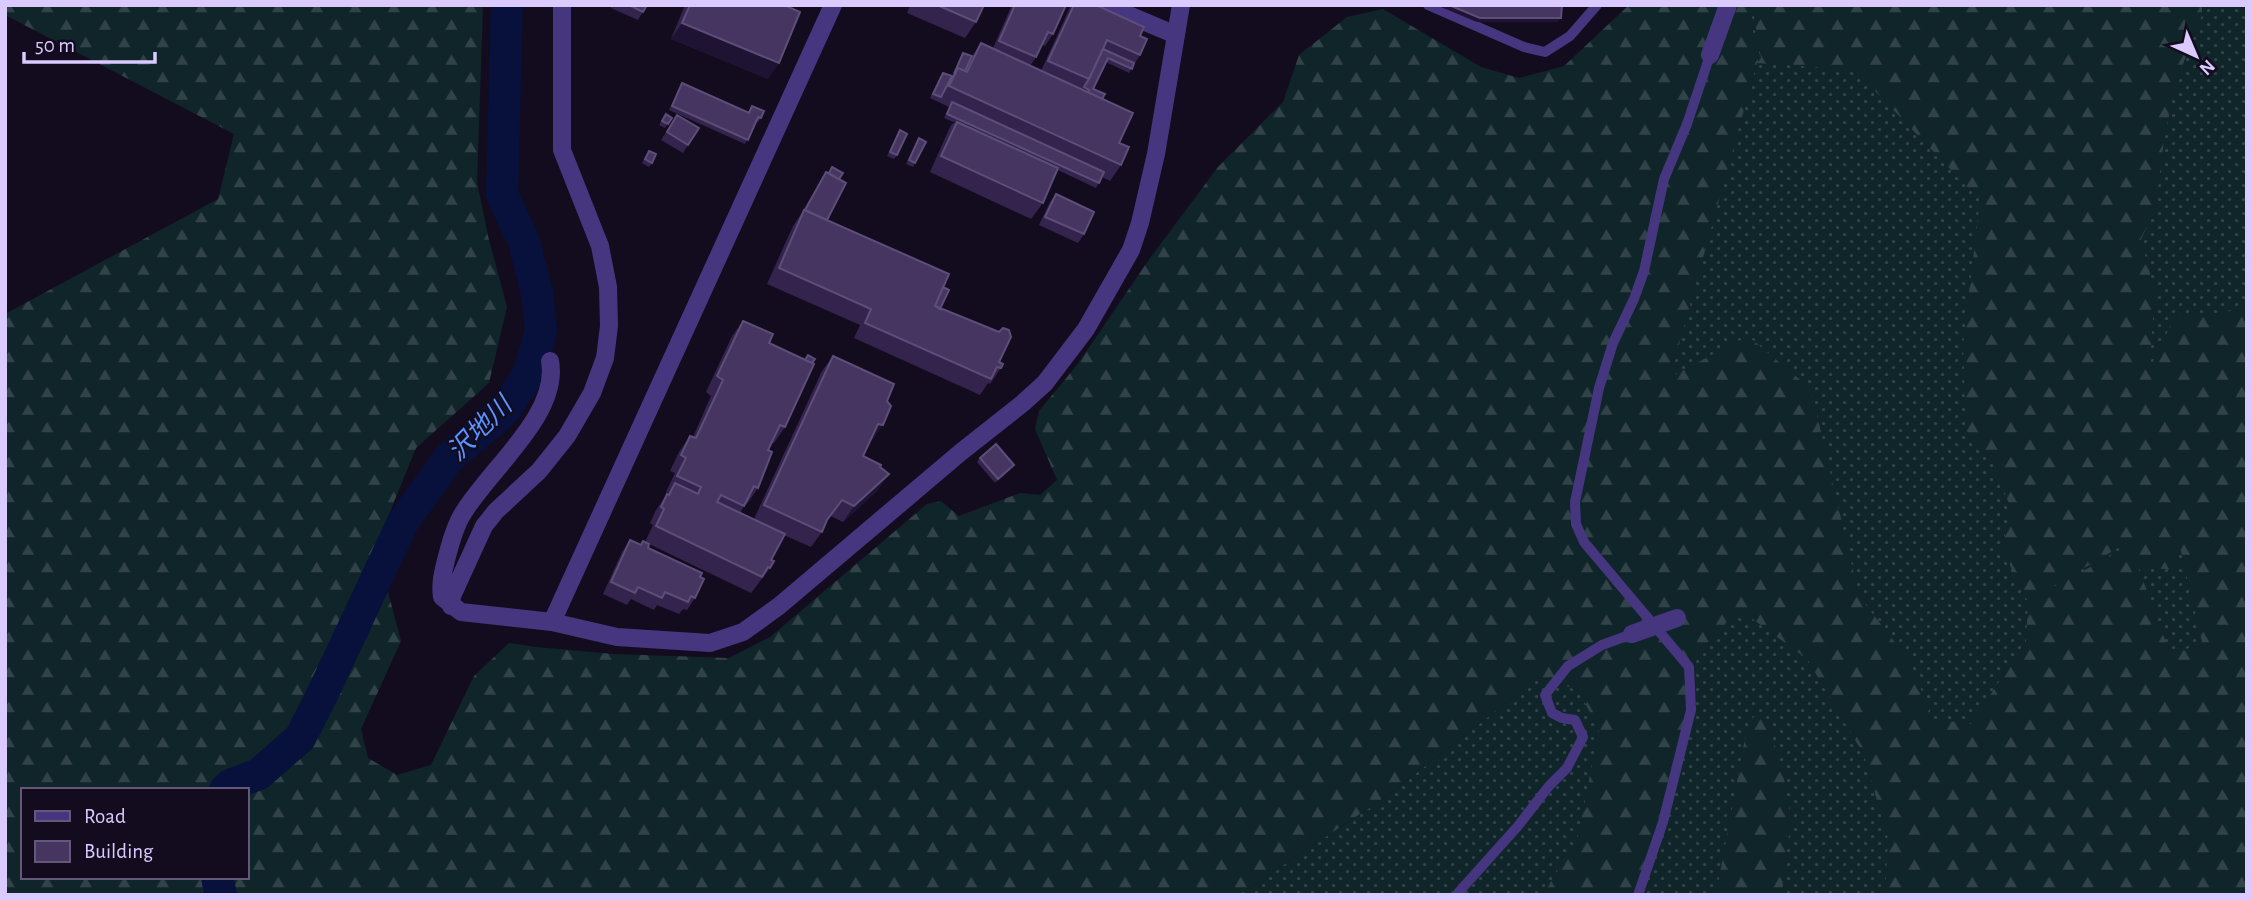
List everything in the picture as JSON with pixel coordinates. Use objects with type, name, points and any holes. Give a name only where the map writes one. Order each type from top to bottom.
[{"type":"street","points":[[451,606],[452,596],[484,526],[496,511],[540,471],[567,436],[592,393],[605,358],[609,327],[608,287],[600,246],[562,150],[562,5]]},
{"type":"street","points":[[552,622],[833,5]]},
{"type":"street","points":[[1105,5],[1176,35]]},
{"type":"street","points":[[550,361],[552,373],[546,402],[482,485],[461,517],[450,544],[440,584],[442,597],[461,612],[552,622],[617,637],[710,643],[743,632],[779,606],[1045,383],[1086,328],[1131,250],[1140,223],[1156,154],[1181,5]]},
{"type":"street","points":[[1710,55],[1728,5]]},
{"type":"street","points":[[1632,634],[1676,618]]},
{"type":"lane","points":[[1428,5],[1524,47],[1545,52],[1570,36],[1597,5]]},
{"type":"lane","points":[[1638,895],[1663,822],[1691,710],[1689,667],[1584,542],[1576,524],[1575,502],[1599,388],[1613,343],[1644,271],[1664,178],[1687,124],[1710,55]]},
{"type":"lane","points":[[1458,893],[1567,768],[1583,737],[1575,720],[1552,713],[1545,695],[1568,666],[1602,645],[1632,634]]},
{"type":"green space","points":[[5,5],[483,5],[477,182],[507,307],[489,383],[416,448],[376,546],[401,641],[361,729],[368,758],[397,775],[431,765],[474,676],[509,643],[613,654],[729,658],[770,637],[927,504],[941,501],[959,516],[1020,493],[1040,495],[1057,480],[1035,429],[1039,411],[1077,365],[1150,258],[1218,167],[1283,102],[1299,55],[1347,17],[1383,9],[1481,67],[1519,78],[1564,66],[1629,5],[1749,5],[1758,62],[1761,58],[1752,5],[2202,5],[2202,15],[2176,82],[2164,140],[2155,211],[2141,239],[2155,292],[2149,370],[2174,318],[2247,309],[2247,895],[1885,895],[1888,839],[1864,755],[1807,659],[1739,609],[1698,653],[1681,734],[1639,895],[1543,895],[1578,836],[1599,729],[1578,690],[1539,677],[1387,796],[1238,895],[5,895],[5,314],[218,199],[234,134],[5,15]],"holes":[[[1757,63],[1855,70],[1980,200],[1963,345],[1966,430],[1994,465],[2011,509],[2002,547],[2028,601],[2026,641],[1971,724],[1933,719],[1910,662],[1859,596],[1811,389],[1748,336],[1670,377]],[[2128,542],[2129,546],[2052,588],[2052,587]],[[2175,544],[2180,547],[2202,642],[2171,656],[2138,567],[2179,570]]]},
{"type":"green space","points":[[1749,5],[2247,5],[2247,895],[1238,895],[1387,796],[1539,677],[1578,690],[1757,63]]},
{"type":"green space","points":[[1753,717],[1766,717],[1783,772],[1791,819],[1781,895],[1716,895],[1744,743]]},
{"type":"building","points":[[629,5],[647,5],[643,12]]},
{"type":"building","points":[[690,5],[784,5],[800,12],[779,63],[682,23]]},
{"type":"building","points":[[937,5],[984,5],[976,22]]},
{"type":"building","points":[[1015,5],[1066,5],[1053,34],[1048,32],[1036,57],[999,41]]},
{"type":"building","points":[[1074,5],[1096,5],[1144,27],[1140,36],[1147,39],[1140,55],[1107,40],[1089,79],[1048,61]]},
{"type":"building","points":[[1449,5],[1562,5],[1561,18],[1480,18]]},
{"type":"building","points":[[981,43],[1133,113],[1119,143],[1129,147],[1121,165],[949,86],[958,68],[967,72]]},
{"type":"building","points":[[1103,49],[1134,63],[1132,69],[1108,58],[1093,89],[1105,94],[1102,99],[1084,87]]},
{"type":"building","points":[[963,53],[972,56],[965,71],[958,68],[954,74]]},
{"type":"building","points":[[943,73],[952,76],[941,97],[933,94]]},
{"type":"building","points":[[682,83],[749,113],[752,106],[764,111],[761,118],[758,117],[748,140],[672,106]]},
{"type":"building","points":[[952,102],[1104,172],[1099,183],[947,114]]},
{"type":"building","points":[[666,114],[672,118],[668,124],[662,121]]},
{"type":"building","points":[[677,115],[699,128],[688,145],[667,132]]},
{"type":"building","points":[[957,122],[1058,168],[1043,203],[941,156]]},
{"type":"building","points":[[900,130],[907,134],[897,155],[890,152]]},
{"type":"building","points":[[919,138],[926,142],[915,163],[909,160]]},
{"type":"building","points":[[649,151],[656,154],[652,163],[645,159]]},
{"type":"building","points":[[832,167],[843,173],[839,179],[829,173]]},
{"type":"building","points":[[826,172],[846,183],[827,220],[805,210]]},
{"type":"building","points":[[1056,194],[1094,212],[1084,234],[1045,217]]},
{"type":"building","points":[[804,210],[949,274],[935,306],[999,332],[1003,328],[1009,330],[1011,337],[999,362],[1003,364],[1001,368],[997,367],[991,379],[865,323],[871,309],[779,268]]},
{"type":"building","points":[[943,287],[949,290],[940,309],[935,306]]},
{"type":"building","points":[[743,321],[773,334],[769,343],[814,364],[785,427],[780,425],[768,450],[772,452],[758,488],[754,486],[744,506],[721,495],[717,502],[785,534],[771,560],[774,561],[762,577],[656,526],[664,509],[661,507],[675,483],[698,494],[701,487],[677,476],[686,458],[681,455],[690,436],[696,438],[723,380],[717,376]]},
{"type":"building","points":[[808,355],[815,359],[812,363],[805,360]]},
{"type":"building","points":[[833,356],[894,384],[887,401],[891,406],[883,425],[878,424],[863,456],[881,465],[889,474],[854,506],[842,500],[827,520],[822,532],[764,505]]},
{"type":"building","points":[[996,444],[1014,465],[998,479],[980,458]]},
{"type":"building","points":[[630,540],[641,545],[643,541],[649,544],[648,548],[702,573],[700,577],[704,579],[695,598],[691,596],[688,602],[665,592],[662,598],[638,587],[635,593],[611,582]]},
{"type":"waterway","name":"沢地川","points":[[227,788],[259,774],[300,738],[403,522],[449,458],[505,410],[528,375],[541,331],[537,293],[524,242],[502,194],[507,5]]},
{"type":"waterway","name":"沢地川","points":[[217,879],[221,895]]}]
